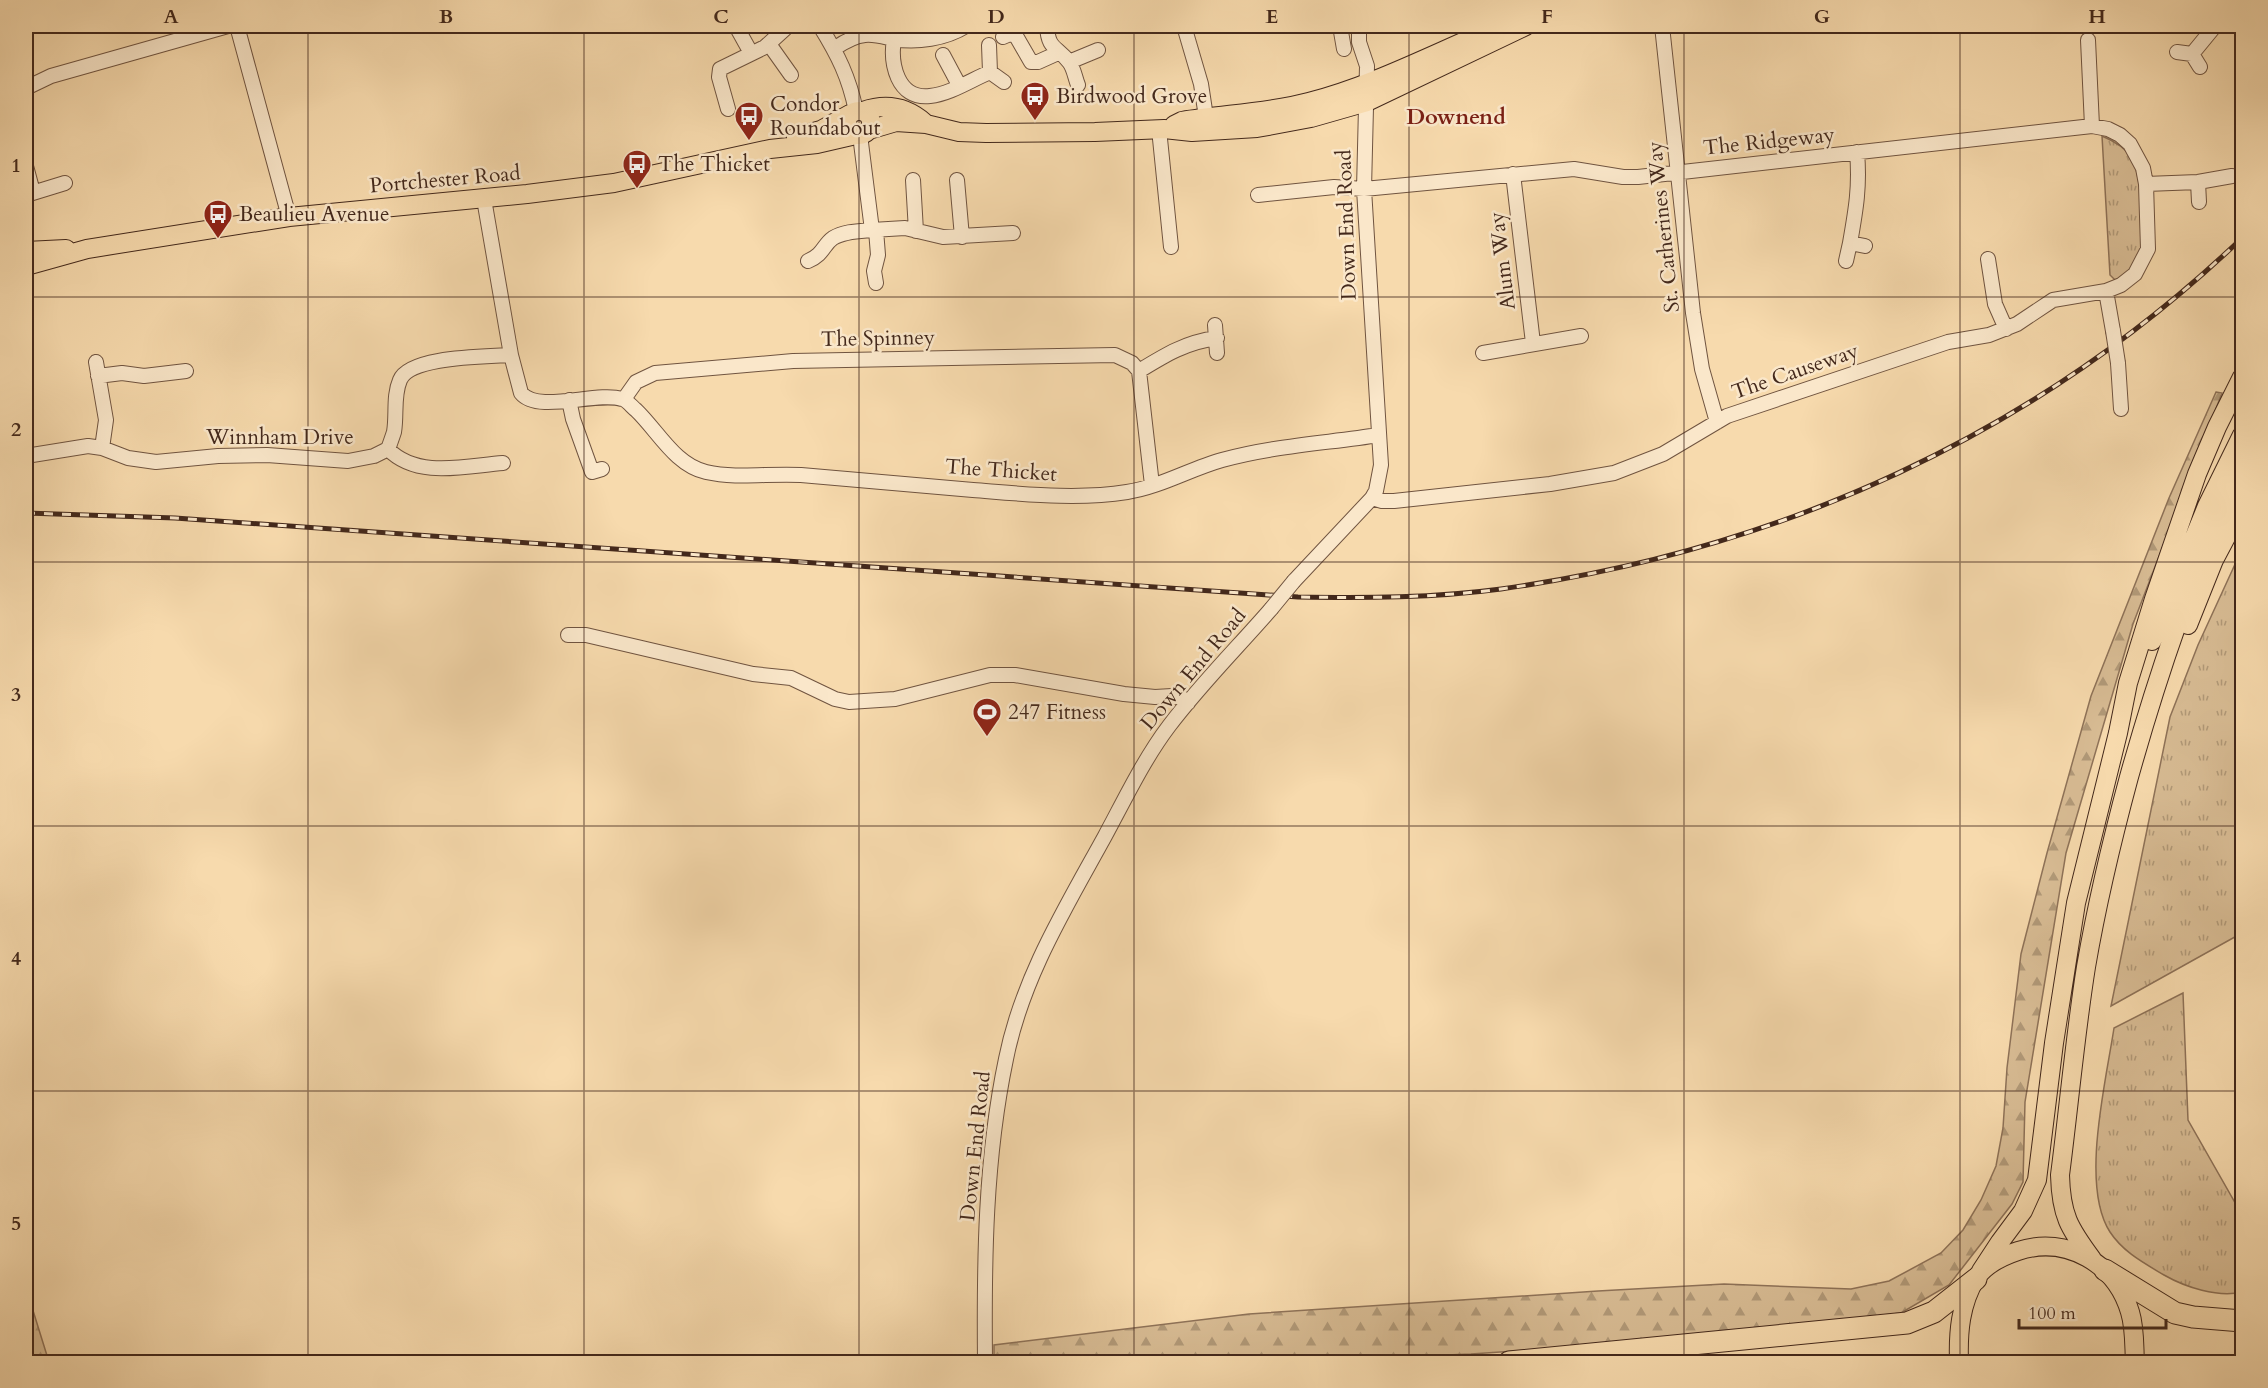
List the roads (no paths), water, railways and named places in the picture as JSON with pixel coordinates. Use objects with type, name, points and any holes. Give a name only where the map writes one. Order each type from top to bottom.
[{"type":"highway","points":[[2099,1264],[2175,1313],[2193,1317],[2242,1321]]},
{"type":"highway","points":[[1509,1362],[1907,1323],[1934,1312],[1979,1275]]},
{"type":"main road","name":"Portchester Road","points":[[1162,129],[1182,121],[1307,102],[1367,82],[1501,26]]},
{"type":"main road","name":"Portchester Road","points":[[26,266],[87,249],[289,217],[484,199],[614,183],[770,148],[817,144],[896,122],[926,124],[951,131],[986,133],[1162,129],[1192,132],[1257,128],[1311,118],[1367,102],[1526,26]]},
{"type":"main road","name":"Portchester Road","points":[[770,148],[782,141],[821,130],[856,112],[879,107],[897,108],[914,114],[926,124]]},
{"type":"main road","points":[[856,112],[871,118],[862,133]]},
{"type":"main road","name":"Portchester Road","points":[[26,250],[87,249]]},
{"type":"main road","points":[[1958,1355],[1963,1310],[1979,1275],[2023,1211],[2037,1180],[2054,1043],[2078,893],[2118,733],[2128,683],[2178,526],[2217,427],[2242,377]]},
{"type":"main road","points":[[2118,733],[2176,579],[2207,506],[2242,435]]},
{"type":"main road","points":[[2134,1357],[2130,1309],[2118,1286],[2071,1229],[2061,1203],[2060,1175],[2087,965],[2117,821],[2162,662],[2186,595],[2242,466]]},
{"type":"main road","points":[[2140,738],[2214,560],[2242,507]]},
{"type":"main road","points":[[1979,1275],[2010,1254],[2033,1248],[2064,1249],[2099,1264]]},
{"type":"street","points":[[26,88],[51,76],[228,26]]},
{"type":"street","points":[[237,26],[289,217]]},
{"type":"street","points":[[736,26],[751,53]]},
{"type":"street","points":[[728,109],[719,77],[720,69],[769,44],[788,26]]},
{"type":"street","points":[[820,26],[835,48],[847,76],[856,112]]},
{"type":"street","points":[[835,48],[867,35],[894,39],[932,32],[948,34],[966,26]]},
{"type":"street","points":[[1047,26],[1049,40],[1064,57],[1078,85]]},
{"type":"street","points":[[1184,26],[1201,84],[1206,117]]},
{"type":"street","points":[[1340,26],[1344,49]]},
{"type":"street","name":"Down End Road","points":[[985,1362],[986,1255],[994,1123],[1006,1058],[1018,1014],[1037,965],[1060,919],[1168,727],[1294,581],[1372,498],[1379,479],[1379,435],[1364,189],[1363,150],[1367,66],[1359,42],[1359,26]]},
{"type":"street","name":"St. Catherines Way","points":[[1662,26],[1699,349],[1717,422]]},
{"type":"street","points":[[2192,54],[2215,26]]},
{"type":"street","points":[[2088,33],[2092,126]]},
{"type":"street","points":[[1003,37],[1010,34],[1016,36],[1031,62],[1035,63],[1098,50]]},
{"type":"street","points":[[894,39],[892,51],[894,69],[905,88],[914,94],[926,97],[940,94],[990,72]]},
{"type":"street","points":[[769,44],[779,65],[791,75]]},
{"type":"street","points":[[989,45],[990,72]]},
{"type":"street","points":[[2177,52],[2192,54]]},
{"type":"street","points":[[2192,54],[2200,67]]},
{"type":"street","points":[[943,55],[958,85]]},
{"type":"street","points":[[990,72],[1004,82]]},
{"type":"street","name":"The Ridgeway","points":[[1258,195],[1334,187],[1364,189],[1574,169],[1623,177],[2092,126],[2108,129],[2120,135],[2130,144],[2139,156],[2146,184]]},
{"type":"street","points":[[1162,129],[1172,247]]},
{"type":"street","points":[[862,133],[878,255],[874,271],[876,283]]},
{"type":"street","points":[[1846,261],[1858,198],[1857,152]]},
{"type":"street","points":[[26,166],[29,193],[65,183]]},
{"type":"street","name":"Alum Way","points":[[1513,174],[1533,343]]},
{"type":"street","points":[[2146,184],[2198,182],[2232,176]]},
{"type":"street","points":[[913,180],[916,231]]},
{"type":"street","points":[[957,180],[962,237]]},
{"type":"street","points":[[2198,182],[2199,202]]},
{"type":"street","name":"The Causeway","points":[[1372,498],[1394,501],[1550,483],[1614,473],[1663,454],[1717,422],[1739,412],[1947,342],[1989,335],[2006,329],[2053,300],[2106,291],[2121,285],[2135,274],[2148,249],[2146,184]]},
{"type":"street","points":[[484,199],[511,355],[518,386],[525,398],[540,402],[598,397],[624,399]]},
{"type":"street","points":[[808,261],[821,253],[834,237],[849,232],[896,228],[933,236],[962,237],[1013,233]]},
{"type":"street","points":[[1850,243],[1865,246]]},
{"type":"street","points":[[1989,259],[1995,304],[2006,329]]},
{"type":"street","points":[[2106,291],[2118,363],[2121,409]]},
{"type":"street","points":[[1152,485],[1139,371],[1168,353],[1216,332],[1217,353]]},
{"type":"street","points":[[1483,353],[1581,336]]},
{"type":"street","points":[[502,463],[432,468],[406,463],[388,449],[394,432],[400,379],[406,373],[420,364],[511,355]]},
{"type":"street","name":"The Spinney","points":[[624,399],[636,382],[655,373],[793,361],[1115,355],[1132,363],[1139,371]]},
{"type":"street","points":[[102,448],[106,420],[97,369],[144,376],[186,370]]},
{"type":"street","name":"The Thicket","points":[[624,399],[647,420],[678,457],[687,465],[706,472],[796,475],[1076,496],[1130,492],[1220,460],[1250,453],[1379,435]]},
{"type":"street","points":[[569,400],[573,419],[597,475]]},
{"type":"street","name":"Winnham Drive","points":[[26,456],[88,446],[102,448],[126,464],[218,456],[267,455],[348,461],[374,456],[388,449]]},
{"type":"street","points":[[568,635],[586,635],[753,674],[791,678],[836,699],[849,702],[895,699],[990,675],[1015,675],[1124,694],[1172,696],[1182,698],[1188,703]]},
{"type":"railway","points":[[26,513],[175,518],[1298,597],[1425,596],[1501,589],[1605,571],[1706,545],[1804,512],[1900,472],[1991,425],[2079,370],[2163,308],[2242,238]]},
{"type":"place","name":"Birdwood Grove","points":[[1035,122]]},
{"type":"place","name":"Condor Roundabout","points":[[749,142]]},
{"type":"place","name":"The Thicket","points":[[637,190]]},
{"type":"place","name":"Beaulieu Avenue","points":[[218,240]]},
{"type":"place","name":"247 Fitness","points":[[987,738]]},
{"type":"district","name":"Downend","points":[[1456,116]]}]
